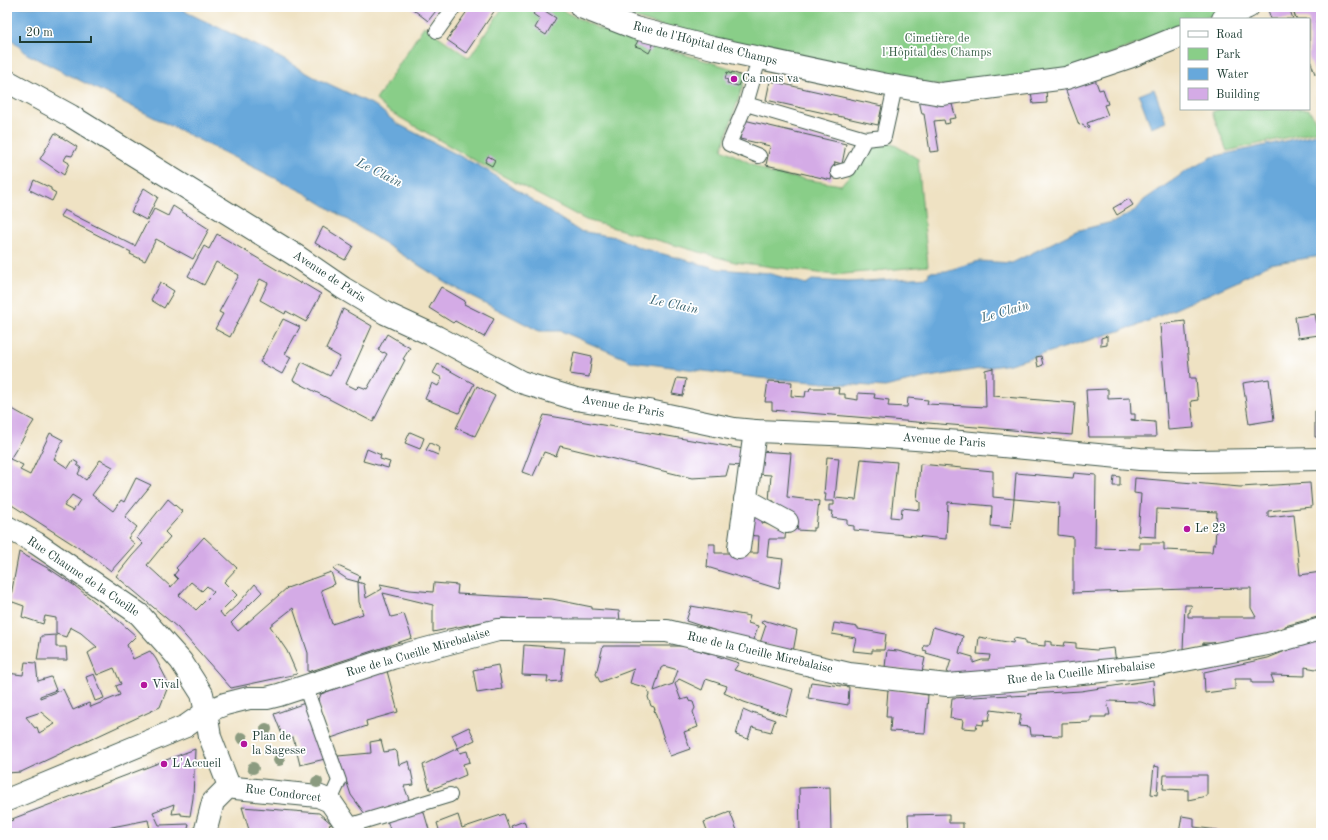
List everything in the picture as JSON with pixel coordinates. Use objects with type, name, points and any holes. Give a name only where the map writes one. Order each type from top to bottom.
[{"type":"street","name":"Rue de l'Hôpital des Champs","points":[[581,7],[642,30],[705,46],[895,87],[941,94],[1066,78],[1129,57],[1180,36]]},
{"type":"street","points":[[1225,18],[1249,7]]},
{"type":"street","name":"Avenue de Paris","points":[[7,81],[71,116],[295,255],[343,288],[385,313],[437,336],[521,382],[576,399],[650,410],[734,429],[755,431],[855,434],[953,441],[1148,459],[1195,461],[1321,459]]},
{"type":"street","points":[[739,548],[755,431]]},
{"type":"street","points":[[745,499],[788,522]]},
{"type":"street","name":"Rue Chaume de la Cueille","points":[[7,527],[36,544],[139,614],[181,661],[202,694],[210,737],[229,786]]},
{"type":"street","name":"Rue de la Cueille Mirebalaise","points":[[7,800],[186,726],[206,712],[225,704],[249,698],[267,698],[279,695],[392,658],[498,630],[667,630],[849,674],[947,685],[1034,678],[1159,665],[1268,644],[1321,629]]},
{"type":"street","points":[[205,833],[213,802],[229,786]]},
{"type":"street","name":"Rue Condorcet","points":[[229,786],[235,788],[318,796],[330,801],[350,830]]},
{"type":"lane","points":[[438,30],[454,7]]},
{"type":"lane","points":[[1249,7],[1254,18]]},
{"type":"lane","points":[[759,156],[729,144],[746,104],[760,58]]},
{"type":"lane","points":[[746,104],[865,139],[884,136],[895,87]]},
{"type":"lane","points":[[838,172],[850,169],[865,139]]},
{"type":"lane","points":[[305,686],[339,781],[330,801]]},
{"type":"lane","name":"Rue Condorcet","points":[[350,830],[450,795]]},
{"type":"green space","points":[[503,7],[555,7],[602,30],[747,73],[722,149],[772,174],[841,185],[861,162],[868,146],[888,141],[918,159],[928,266],[834,275],[735,262],[586,220],[488,168],[387,110],[376,100],[424,26],[469,58]]},
{"type":"green space","name":"Cimetière de l'Hôpital des Champs","points":[[599,7],[1233,7],[1206,18],[1180,18],[1180,28],[1064,71],[941,86],[707,40]]},
{"type":"green space","points":[[1217,110],[1310,110],[1320,130],[1227,151],[1212,112]]},
{"type":"water","name":"Le Clain","points":[[7,7],[180,7],[188,13],[270,52],[314,77],[376,106],[396,123],[485,169],[579,231],[616,237],[641,248],[719,269],[768,273],[806,284],[812,280],[848,282],[928,277],[929,272],[946,271],[979,261],[1012,263],[1076,231],[1116,221],[1137,209],[1144,200],[1185,172],[1212,157],[1321,133],[1321,256],[1269,264],[1236,282],[1139,325],[1010,364],[923,378],[885,387],[758,378],[633,362],[561,331],[539,331],[450,285],[305,193],[27,54],[7,35]]},
{"type":"water","points":[[1154,89],[1166,121],[1151,127],[1139,95]]},
{"type":"building","points":[[410,7],[439,7],[428,21]]},
{"type":"building","points":[[470,7],[497,7],[466,53],[447,40]]},
{"type":"building","points":[[538,7],[547,8],[545,11],[556,18],[546,35],[535,28],[540,19],[533,14]]},
{"type":"building","points":[[1275,7],[1289,7],[1293,18],[1271,18],[1268,10]]},
{"type":"building","points":[[1292,7],[1316,7],[1320,20],[1316,21],[1321,37],[1321,72],[1315,74],[1310,60],[1310,18],[1296,18]]},
{"type":"building","points":[[639,39],[654,43],[649,53],[635,46]]},
{"type":"building","name":"Ca nous va","points":[[727,72],[731,74],[732,72],[742,76],[738,86],[727,83],[728,80],[725,79]]},
{"type":"building","points":[[1095,79],[1099,90],[1103,89],[1108,104],[1104,105],[1108,115],[1087,123],[1089,127],[1085,128],[1083,124],[1079,125],[1065,88]]},
{"type":"building","points":[[770,81],[882,106],[878,125],[766,100]]},
{"type":"building","points":[[1046,90],[1047,103],[1033,104],[1031,92]]},
{"type":"building","points":[[919,100],[951,101],[956,118],[949,119],[950,123],[945,124],[944,120],[934,121],[939,151],[930,152],[924,114],[922,114]]},
{"type":"building","points":[[744,120],[846,144],[842,164],[835,162],[831,180],[766,165],[770,146],[740,139]]},
{"type":"building","points":[[55,133],[77,147],[72,156],[67,155],[64,160],[69,163],[64,175],[40,159]]},
{"type":"building","points":[[488,156],[495,160],[492,166],[485,162]]},
{"type":"building","points":[[34,180],[51,188],[51,190],[56,193],[52,201],[30,190]]},
{"type":"building","points":[[144,188],[158,197],[146,220],[131,212]]},
{"type":"building","points":[[1129,199],[1133,205],[1117,215],[1113,208]]},
{"type":"building","points":[[173,206],[209,229],[193,259],[156,239],[145,261],[130,254],[131,252],[60,216],[64,210],[135,246],[154,209],[168,216]]},
{"type":"building","points":[[323,227],[353,246],[345,260],[315,243]]},
{"type":"building","points":[[217,234],[301,284],[301,282],[321,294],[306,322],[286,311],[285,314],[260,300],[268,283],[260,279],[230,337],[215,329],[223,314],[219,312],[239,275],[216,262],[204,285],[188,276],[204,246],[209,249]]},
{"type":"building","points":[[160,282],[174,291],[164,308],[151,300]]},
{"type":"building","points":[[441,287],[465,301],[464,304],[494,319],[484,337],[455,321],[453,323],[429,308]]},
{"type":"building","points":[[343,309],[372,326],[346,384],[356,389],[359,386],[367,389],[387,354],[378,350],[387,334],[410,348],[403,359],[405,360],[373,422],[293,380],[302,362],[330,376],[340,357],[326,349],[338,324]]},
{"type":"building","points":[[1315,314],[1319,335],[1298,338],[1295,317]]},
{"type":"building","points":[[283,319],[300,327],[285,354],[291,357],[282,374],[260,362]]},
{"type":"building","points":[[1185,321],[1190,378],[1196,378],[1198,400],[1191,401],[1194,428],[1168,430],[1160,324]]},
{"type":"building","points":[[1107,336],[1107,345],[1101,346],[1101,338]]},
{"type":"building","points":[[574,352],[592,356],[589,377],[570,374]]},
{"type":"building","points":[[1041,356],[1043,365],[1038,367],[1036,357]]},
{"type":"building","points":[[438,364],[474,384],[459,413],[425,399],[432,383],[438,386],[442,378],[433,373]]},
{"type":"building","points":[[993,368],[993,396],[1075,403],[1072,435],[772,410],[772,402],[765,402],[768,381],[792,382],[791,396],[805,397],[806,391],[809,391],[810,388],[839,388],[838,394],[845,394],[845,398],[858,400],[858,393],[875,394],[874,398],[889,400],[888,406],[907,407],[908,398],[928,400],[927,404],[986,407],[985,370]]},
{"type":"building","points":[[677,378],[686,379],[683,396],[672,394]]},
{"type":"building","points":[[1269,379],[1274,420],[1249,424],[1243,383]]},
{"type":"building","points":[[477,386],[495,396],[475,436],[456,428]]},
{"type":"building","points":[[1108,389],[1108,399],[1130,398],[1131,414],[1135,414],[1135,420],[1131,420],[1155,422],[1156,437],[1089,437],[1086,390]]},
{"type":"building","points":[[7,406],[34,421],[10,459],[23,465],[20,470],[30,475],[50,433],[63,440],[54,459],[68,468],[73,460],[78,463],[77,465],[81,468],[78,474],[86,480],[100,460],[113,467],[92,495],[113,511],[121,500],[124,502],[136,478],[151,485],[125,517],[137,527],[128,538],[135,544],[111,571],[93,557],[7,502]],"holes":[[[72,495],[80,500],[73,511],[64,506]]]},
{"type":"building","points":[[1315,411],[1321,411],[1321,437],[1315,437]]},
{"type":"building","points":[[544,415],[744,449],[742,466],[729,465],[726,476],[692,478],[560,446],[556,456],[544,452],[533,476],[522,472]]},
{"type":"building","points":[[410,432],[424,438],[420,449],[405,443]]},
{"type":"building","points":[[430,443],[440,448],[438,455],[426,450]]},
{"type":"building","points":[[367,449],[381,455],[380,459],[390,462],[388,468],[363,461]]},
{"type":"building","points":[[759,451],[791,453],[787,497],[819,501],[816,528],[813,528],[813,531],[797,530],[798,525],[791,524],[772,513],[774,501],[769,501],[771,475],[757,474]]},
{"type":"building","points":[[827,457],[839,458],[835,498],[856,500],[861,459],[897,462],[891,517],[901,518],[902,508],[920,510],[920,502],[917,501],[920,464],[993,471],[993,497],[1014,499],[1011,528],[991,526],[992,506],[948,502],[946,539],[854,530],[854,526],[847,525],[847,520],[832,518],[833,511],[829,511],[829,505],[834,505],[834,501],[825,501],[826,494],[824,494]]},
{"type":"building","points":[[1016,473],[1073,478],[1074,473],[1096,475],[1095,548],[1140,549],[1140,543],[1164,543],[1164,550],[1212,552],[1213,544],[1215,544],[1217,512],[1157,509],[1156,537],[1138,536],[1141,494],[1134,493],[1135,478],[1240,487],[1310,483],[1312,507],[1268,511],[1268,517],[1294,514],[1300,575],[1321,572],[1321,616],[1256,636],[1226,643],[1203,643],[1203,646],[1183,650],[1185,605],[1191,605],[1192,607],[1188,613],[1188,617],[1256,617],[1251,608],[1251,588],[1073,593],[1073,537],[1058,535],[1059,503],[1014,499]]},
{"type":"building","points":[[1114,476],[1120,477],[1120,486],[1113,486]]},
{"type":"building","points":[[168,499],[183,512],[165,532],[170,537],[147,565],[171,587],[178,579],[174,575],[178,570],[176,568],[204,537],[237,568],[224,582],[237,595],[220,612],[224,617],[238,604],[255,584],[262,592],[231,623],[238,631],[287,588],[331,572],[335,584],[321,590],[332,624],[363,614],[359,602],[358,582],[364,584],[366,598],[382,589],[380,584],[410,590],[433,592],[434,583],[458,585],[457,594],[552,599],[592,607],[592,609],[619,611],[620,621],[563,622],[502,618],[433,632],[433,605],[383,593],[391,617],[404,614],[412,638],[308,672],[308,653],[293,608],[270,626],[287,651],[297,674],[231,688],[178,628],[116,576],[143,544],[137,538]],"holes":[[[191,582],[202,591],[207,586],[214,592],[196,610],[179,595]]]},
{"type":"building","points":[[746,507],[763,515],[762,523],[786,527],[785,539],[769,539],[767,557],[783,559],[779,589],[707,567],[709,544],[715,544],[715,553],[758,553],[759,536],[745,535]]},
{"type":"building","points":[[19,552],[51,570],[75,586],[136,636],[127,645],[133,659],[150,651],[156,659],[169,684],[160,707],[21,772],[7,773],[7,673],[23,675],[25,662],[36,663],[38,681],[51,677],[56,690],[40,696],[40,698],[63,689],[73,710],[89,703],[91,707],[120,695],[116,686],[121,684],[114,668],[97,675],[88,653],[97,647],[81,633],[70,627],[66,637],[56,634],[56,618],[45,616],[43,624],[22,617],[24,606],[10,601]],"holes":[[[41,712],[55,724],[39,733],[37,727],[35,728],[26,717]]]},
{"type":"building","points":[[338,566],[360,576],[358,582],[347,579],[333,569]]},
{"type":"building","points":[[691,606],[750,616],[748,623],[758,626],[753,643],[686,621]]},
{"type":"building","points":[[763,620],[797,630],[793,652],[760,643],[766,625],[761,623]]},
{"type":"building","points":[[834,623],[886,634],[884,650],[872,650],[872,653],[853,651],[856,638],[832,634]]},
{"type":"building","points":[[933,627],[963,636],[959,653],[973,657],[973,663],[982,660],[989,660],[990,655],[977,654],[979,637],[1013,643],[1014,638],[1025,640],[1025,644],[1045,646],[1045,641],[1051,642],[1051,645],[1064,646],[1065,642],[1076,643],[1076,648],[1096,650],[1114,648],[1116,662],[946,676],[951,660],[926,653],[927,651],[923,650],[924,645],[928,645]]},
{"type":"building","points":[[56,635],[56,647],[66,647],[67,660],[37,660],[41,636]]},
{"type":"building","points":[[1321,641],[1321,670],[1305,667],[1305,676],[1271,675],[1274,683],[1252,683],[1252,679],[1235,679],[1235,689],[1205,693],[1204,672],[1268,658],[1305,643]]},
{"type":"building","points":[[524,645],[565,648],[561,681],[547,682],[548,676],[522,675]]},
{"type":"building","points":[[603,646],[685,646],[739,663],[734,670],[793,689],[786,716],[744,702],[724,693],[727,686],[706,679],[702,690],[679,679],[675,684],[681,700],[688,698],[689,701],[693,702],[695,708],[693,712],[698,727],[684,732],[690,749],[670,756],[654,707],[651,706],[647,688],[630,683],[634,669],[600,682],[596,674]],"holes":[[[664,666],[678,670],[673,684],[654,691],[661,668]]]},
{"type":"building","points":[[887,650],[898,651],[925,658],[922,672],[885,667]]},
{"type":"building","points":[[498,665],[502,689],[477,693],[473,670]]},
{"type":"building","points":[[387,671],[398,712],[366,721],[367,726],[331,738],[318,702],[321,694],[369,676]]},
{"type":"building","points":[[94,674],[104,698],[95,701],[86,677]]},
{"type":"building","points":[[1153,680],[1155,707],[1141,702],[1107,701],[1110,715],[1106,715],[1106,717],[1091,717],[1091,722],[1062,723],[1062,736],[1031,735],[1030,727],[1019,726],[1021,714],[991,710],[989,720],[984,720],[983,725],[977,724],[976,729],[962,728],[963,720],[950,718],[952,698],[1081,691]]},
{"type":"building","points":[[811,682],[849,687],[848,705],[808,698]]},
{"type":"building","points":[[888,689],[928,695],[925,733],[890,731],[891,717],[886,717]]},
{"type":"building","points":[[305,703],[325,759],[300,765],[293,737],[284,740],[274,714]]},
{"type":"building","points":[[743,710],[775,720],[771,732],[752,727],[748,739],[736,735]]},
{"type":"building","points":[[469,727],[475,740],[458,748],[452,735]]},
{"type":"building","points":[[381,740],[384,752],[395,750],[397,752],[399,765],[409,761],[414,785],[404,786],[410,802],[365,814],[351,795],[338,756],[371,753],[370,742]]},
{"type":"building","points":[[458,748],[460,753],[467,751],[470,762],[463,764],[466,775],[430,790],[423,765]]},
{"type":"building","points":[[195,749],[193,798],[190,816],[181,815],[181,813],[172,814],[174,804],[153,812],[159,825],[189,824],[187,833],[151,833],[148,820],[112,827],[98,833],[7,833],[7,822],[13,820],[12,819]]},
{"type":"building","points":[[1154,766],[1159,767],[1157,795],[1151,794]]},
{"type":"building","points":[[1164,775],[1207,775],[1207,796],[1188,800],[1188,790],[1163,789]]},
{"type":"building","points":[[830,787],[831,833],[800,833],[799,788]]},
{"type":"building","points":[[242,807],[319,813],[332,824],[329,825],[331,827],[323,833],[250,833]]},
{"type":"building","points":[[423,809],[430,833],[391,833],[387,820]]},
{"type":"building","points":[[730,812],[738,833],[708,833],[704,822]]},
{"type":"building","points":[[504,814],[511,833],[440,833],[437,823],[458,815],[462,828]]},
{"type":"building","points":[[949,814],[949,823],[963,823],[963,833],[909,833],[908,815]]},
{"type":"building","points":[[1182,816],[1194,818],[1194,827],[1218,830],[1220,833],[1179,833]]},
{"type":"building","points":[[524,821],[528,833],[514,833],[511,826]]},
{"type":"place","name":"Ca nous va","points":[[734,79]]},
{"type":"place","name":"Le 23","points":[[1187,529]]},
{"type":"place","name":"Vival","points":[[144,685]]},
{"type":"place","name":"Plan de la Sagesse","points":[[244,744]]},
{"type":"place","name":"L'Accueil","points":[[164,764]]}]
